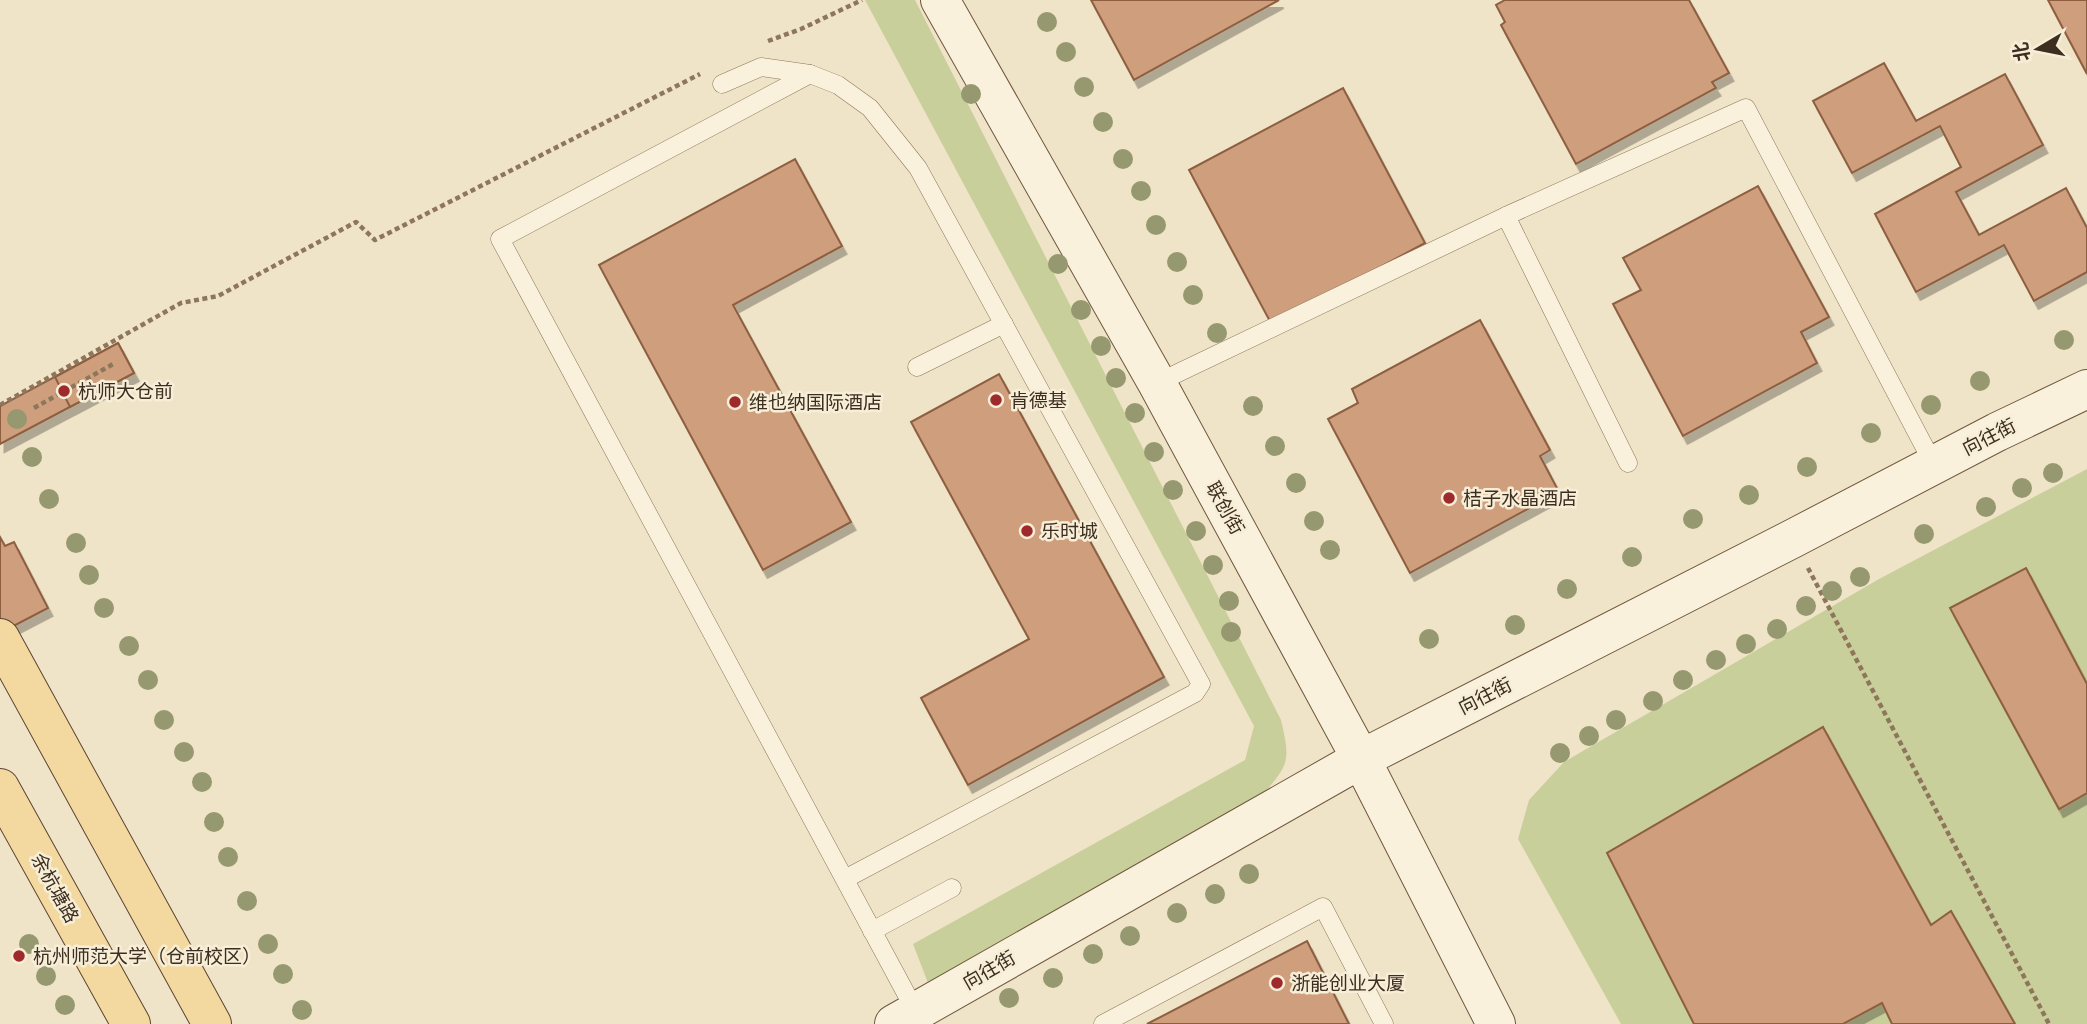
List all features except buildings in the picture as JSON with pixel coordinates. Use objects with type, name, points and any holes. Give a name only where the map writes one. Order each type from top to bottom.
[{"type":"main road","points":[[0,638],[212,1024]]},
{"type":"main road","name":"余杭塘路","points":[[0,788],[131,1024]]},
{"type":"street","name":"联创街","points":[[940,0],[1157,383],[1361,759],[1496,1024]]},
{"type":"street","name":"向往街","points":[[905,1018],[1361,759],[1997,432],[2087,390]]},
{"type":"lane","points":[[722,84],[761,67],[810,74],[838,85],[870,108],[918,168],[1201,684],[1195,693],[845,879]]},
{"type":"lane","points":[[810,74],[500,239],[845,879],[872,931],[905,1018]]},
{"type":"lane","points":[[1157,383],[1506,216],[1746,108],[1934,465]]},
{"type":"lane","points":[[1506,216],[1629,463]]},
{"type":"lane","points":[[916,367],[1004,324]]},
{"type":"lane","points":[[872,931],[952,888]]},
{"type":"lane","points":[[1103,1024],[1323,907],[1384,1024]]},
{"type":"path","points":[[757,45],[801,29],[862,0]]},
{"type":"path","points":[[0,405],[181,303],[218,296],[356,222],[375,240],[708,70]]},
{"type":"path","points":[[33,408],[115,363]]},
{"type":"path","points":[[1793,539],[2049,1024]]},
{"type":"green space","points":[[865,0],[915,0],[1281,720],[1286,746],[1282,770],[1260,798],[928,983],[913,944],[1245,760],[1254,726]]},
{"type":"green space","points":[[2087,469],[2087,1024],[1621,1024],[1518,839],[1529,800],[1564,762],[1879,579]]},
{"type":"place","name":"杭师大仓前","points":[[64,391]]},
{"type":"place","name":"肯德基","points":[[996,400]]},
{"type":"place","name":"维也纳国际酒店","points":[[735,402]]},
{"type":"place","name":"桔子水晶酒店","points":[[1449,498]]},
{"type":"place","name":"乐时城","points":[[1027,531]]},
{"type":"place","name":"杭州师范大学（仓前校区）","points":[[19,956]]},
{"type":"place","name":"浙能创业大厦","points":[[1277,983]]}]
